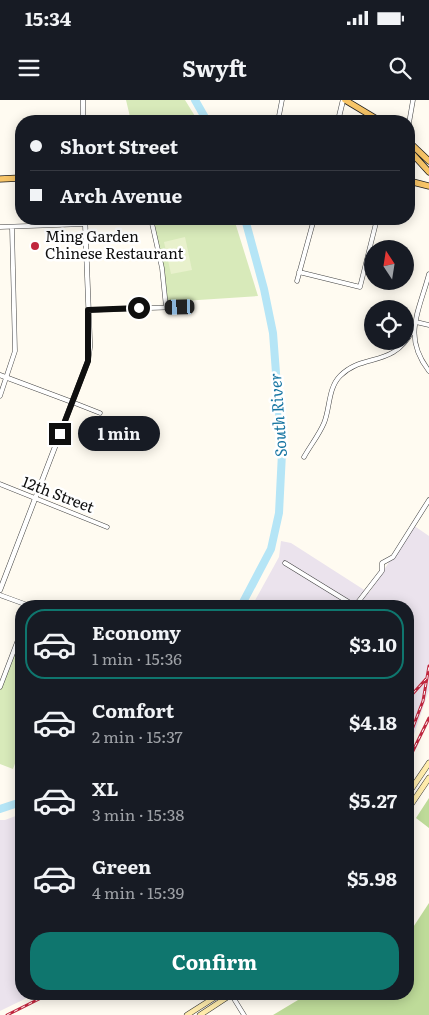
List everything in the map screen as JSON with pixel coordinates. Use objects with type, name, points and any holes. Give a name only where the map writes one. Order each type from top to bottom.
[{"type":"main road","points":[[344,100],[370,115]]},
{"type":"main road","points":[[415,148],[429,161]]},
{"type":"main road","points":[[415,157],[429,172]]},
{"type":"main road","points":[[0,179],[15,178]]},
{"type":"main road","points":[[415,182],[429,186]]},
{"type":"main road","points":[[414,785],[429,763]]},
{"type":"main road","points":[[414,799],[429,778]]},
{"type":"main road","points":[[187,1015],[211,1000]]},
{"type":"main road","points":[[200,1015],[222,1000]]},
{"type":"street","points":[[83,100],[83,115]]},
{"type":"street","points":[[279,115],[282,100]]},
{"type":"street","points":[[340,115],[344,100]]},
{"type":"street","points":[[410,115],[413,100]]},
{"type":"street","points":[[0,227],[36,225]]},
{"type":"street","points":[[0,590],[89,353],[85,225]]},
{"type":"street","points":[[152,225],[162,268],[166,307]]},
{"type":"street","points":[[297,281],[312,225]]},
{"type":"street","points":[[299,272],[360,287],[376,225]]},
{"type":"street","points":[[0,396],[15,351],[12,227]]},
{"type":"street","points":[[414,327],[429,274]]},
{"type":"street","points":[[88,310],[180,307]]},
{"type":"street","points":[[416,322],[429,325]]},
{"type":"street","points":[[414,334],[418,351],[429,371]]},
{"type":"street","points":[[304,457],[324,423],[333,388],[338,378],[352,368],[389,356],[396,350]]},
{"type":"street","points":[[0,375],[100,413]]},
{"type":"street","name":"12th Street","points":[[0,484],[108,526]]},
{"type":"street","points":[[360,600],[382,571],[382,563],[393,557],[429,500]]},
{"type":"street","points":[[285,563],[346,600]]},
{"type":"street","points":[[0,595],[15,600]]},
{"type":"street","points":[[0,687],[15,648]]},
{"type":"street","points":[[235,1000],[244,1015]]},
{"type":"shaded area","points":[[413,525],[429,536],[429,690],[414,734],[414,600],[255,600],[279,557],[281,541],[291,543],[369,593]]},
{"type":"shaded area","points":[[15,816],[15,1000],[23,1000],[0,1011],[0,820]]},
{"type":"green space","points":[[126,100],[185,100],[194,115],[130,115]]},
{"type":"green space","points":[[154,225],[236,225],[258,296],[168,302]]},
{"type":"green space","points":[[185,237],[192,270],[171,274],[164,242]]},
{"type":"green space","points":[[13,655],[15,656],[15,764],[13,769],[0,764],[0,690]]},
{"type":"green space","points":[[429,798],[429,828],[416,818]]},
{"type":"green space","points":[[429,903],[429,1015],[273,1015],[298,1000],[414,1000],[414,926]]},
{"type":"waterway","name":"South River","points":[[195,100],[204,115]]},
{"type":"waterway","name":"South River","points":[[244,600],[271,549],[279,513],[282,453],[273,333],[264,289],[247,225]]},
{"type":"waterway","name":"South River","points":[[0,809],[15,804]]},
{"type":"railway","points":[[414,724],[423,701],[429,666]]},
{"type":"railway","points":[[414,692],[426,679]]},
{"type":"railway","points":[[414,749],[429,718]]},
{"type":"railway","points":[[7,1015],[37,1000]]},
{"type":"place","name":"Ming Garden Chinese Restaurant","points":[[35,246]]},
{"type":"route","points":[[60,434],[88,361],[90,346],[88,310],[139,308]]}]
